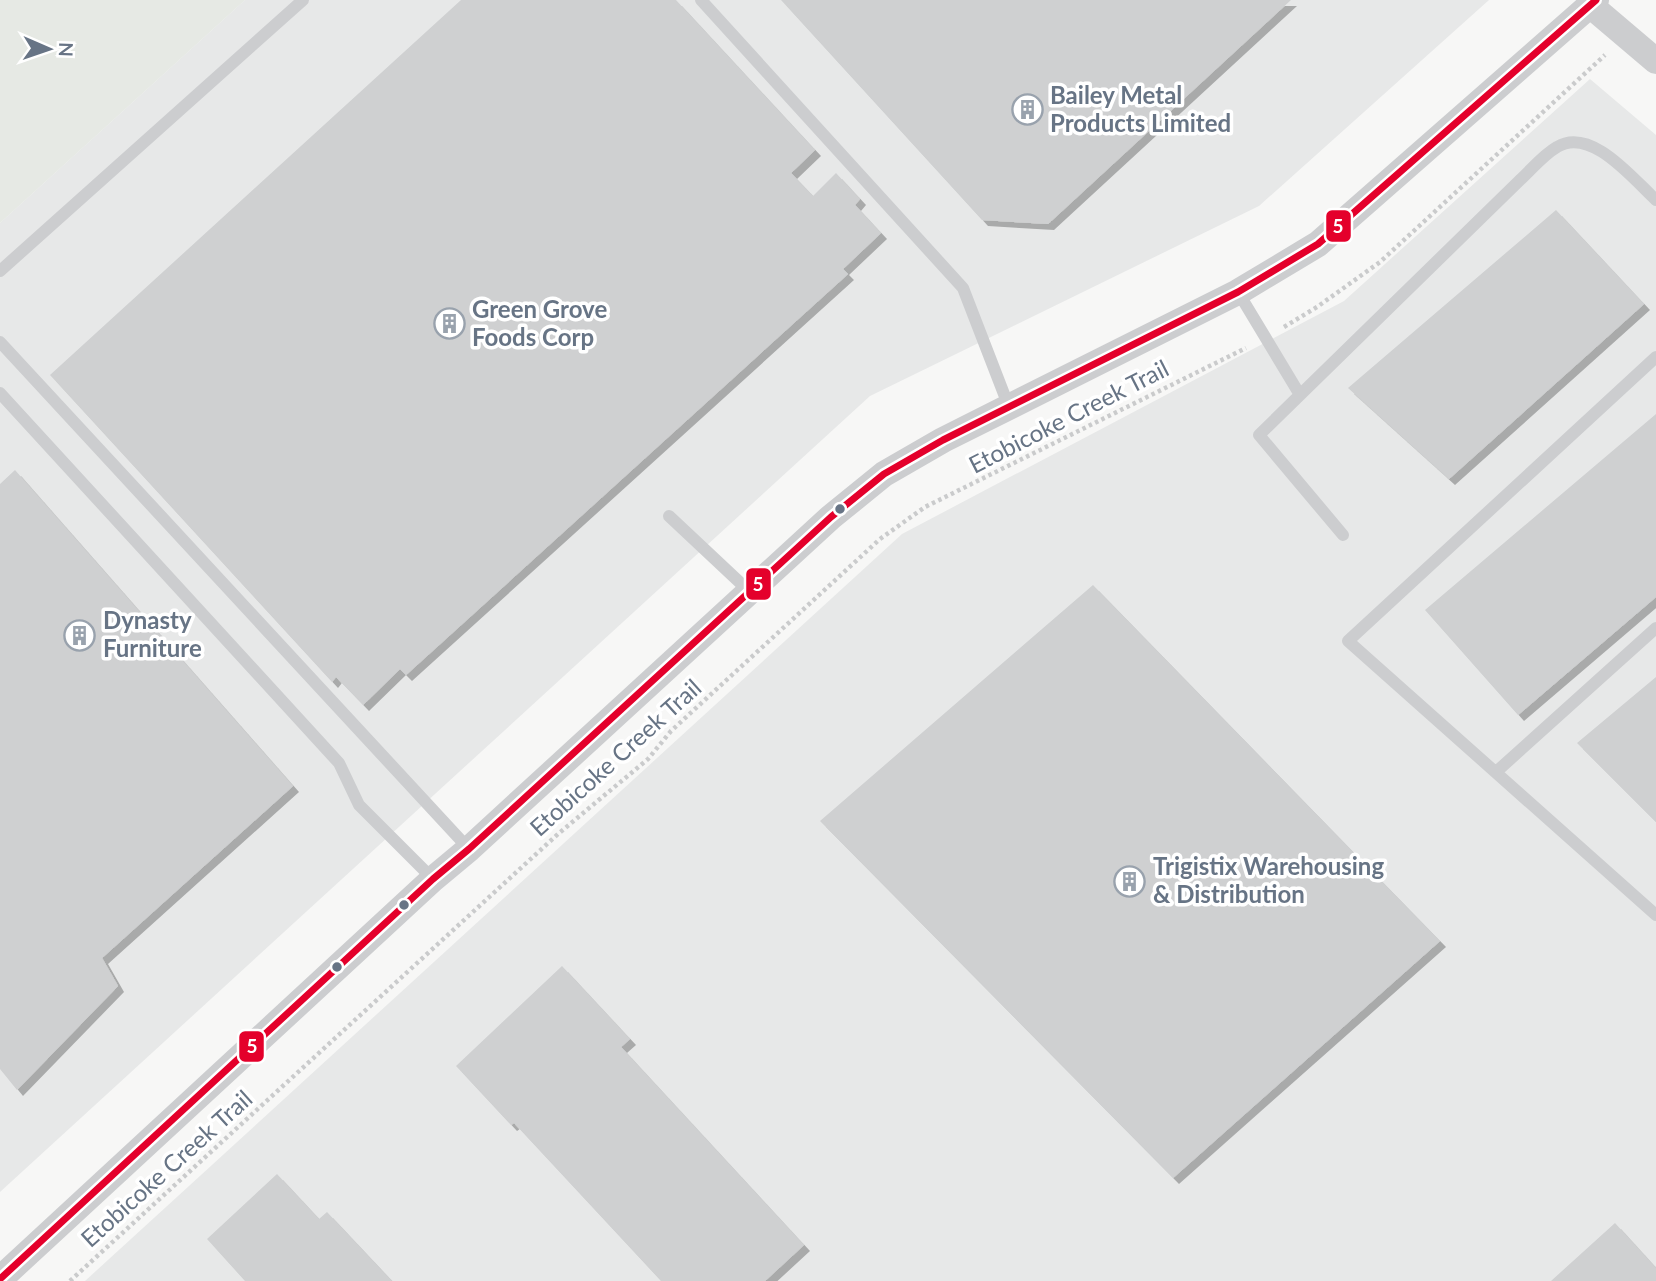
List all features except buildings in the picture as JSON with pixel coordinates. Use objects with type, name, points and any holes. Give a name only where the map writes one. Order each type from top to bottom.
[{"type":"street","points":[[0,1279],[433,879],[831,517],[884,474],[943,440],[1238,292],[1318,244],[1593,3],[1656,61]]},
{"type":"lane","points":[[0,271],[303,0]]},
{"type":"lane","points":[[701,0],[963,288],[1009,407]]},
{"type":"lane","points":[[1343,535],[1259,435],[1558,146],[1580,142],[1601,149],[1656,200]]},
{"type":"lane","points":[[1238,292],[1300,395]]},
{"type":"lane","points":[[0,342],[469,849]]},
{"type":"lane","points":[[1656,357],[1348,641],[1656,915]]},
{"type":"lane","points":[[0,393],[339,763],[359,805],[433,879]]},
{"type":"lane","points":[[669,516],[750,592]]},
{"type":"lane","points":[[1496,772],[1656,628]]},
{"type":"path","points":[[1284,326],[1317,307],[1380,262],[1594,66]]},
{"type":"path","name":"Etobicoke Creek Trail","points":[[70,1281],[558,834],[648,759],[671,731],[880,539],[925,508],[1245,348]]},
{"type":"shaded area","points":[[0,0],[245,0],[0,223]]},
{"type":"shaded area","points":[[245,0],[1489,0],[1259,206],[870,396],[0,1192],[0,223]]},
{"type":"shaded area","points":[[1590,79],[1656,135],[1656,1281],[85,1281],[902,534],[1344,301]]},
{"type":"transit line","name":"5","points":[[0,1279],[433,879],[831,517],[884,474],[943,440],[1238,292],[1318,244],[1596,0]]},
{"type":"place","name":"Bailey Metal Products Limited","points":[[1027,110]]},
{"type":"place","name":"Green Grove Foods Corp","points":[[449,324]]},
{"type":"place","name":"Dynasty Furniture","points":[[80,635]]},
{"type":"place","name":"Trigistix Warehousing & Distribution","points":[[1130,881]]}]
